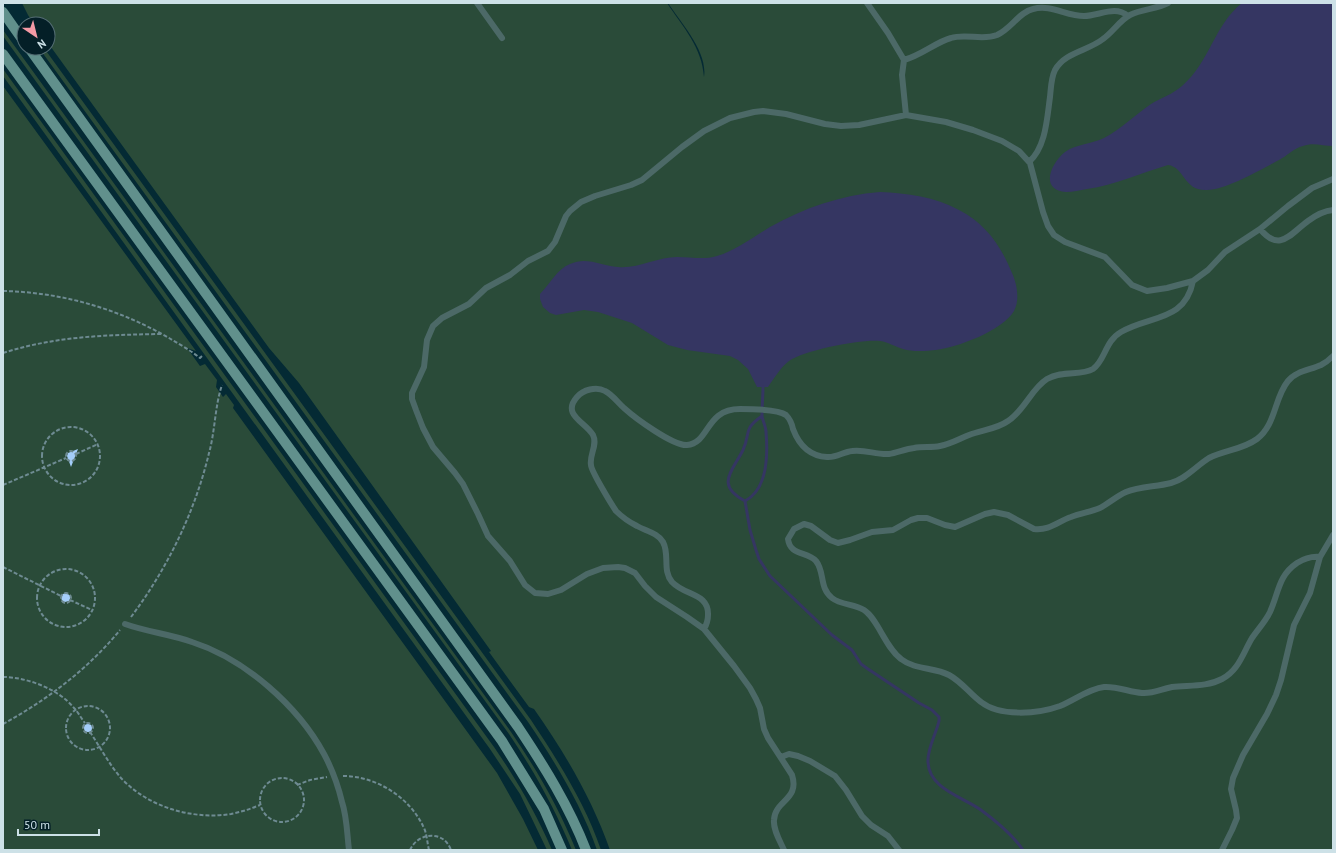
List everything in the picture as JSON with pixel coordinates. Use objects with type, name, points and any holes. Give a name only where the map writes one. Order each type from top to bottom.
[{"type":"street","points":[[3,12],[16,31]]},
{"type":"street","points":[[3,54],[502,741],[544,809],[562,850]]},
{"type":"street","points":[[35,56],[518,727],[563,799],[586,850]]},
{"type":"lane","points":[[477,3],[502,38]]},
{"type":"lane","points":[[867,3],[888,33],[904,60],[902,75],[906,116]]},
{"type":"lane","points":[[1029,162],[1042,142],[1051,82],[1058,66],[1071,55],[1089,48],[1103,39],[1128,16],[1168,3]]},
{"type":"lane","points":[[904,60],[914,57],[951,38],[993,36],[1006,30],[1022,14],[1032,9],[1045,7],[1084,16],[1114,11],[1122,12],[1128,16]]},
{"type":"lane","points":[[784,850],[776,831],[774,819],[777,809],[790,795],[794,786],[792,775],[768,738],[764,728],[760,708],[750,688],[704,629],[656,597],[635,573],[626,568],[611,567],[594,571],[561,590],[548,594],[537,594],[528,588],[510,561],[488,536],[463,484],[433,447],[423,428],[412,399],[412,393],[424,367],[429,333],[436,322],[469,304],[486,288],[510,275],[528,261],[548,251],[555,242],[566,216],[575,206],[595,196],[623,188],[642,180],[693,139],[712,126],[730,118],[754,112],[775,112],[825,124],[846,126],[867,124],[906,116],[946,122],[983,134],[1014,147],[1025,156],[1029,162],[1045,219],[1051,231],[1057,238],[1105,257],[1132,285],[1143,290],[1158,290],[1193,281],[1208,270],[1225,252],[1260,229],[1312,188],[1333,179]]},
{"type":"lane","points":[[1260,229],[1269,239],[1281,241],[1291,236],[1316,215],[1324,211],[1333,210]]},
{"type":"lane","points":[[704,629],[708,620],[707,603],[699,597],[681,589],[669,578],[666,572],[665,547],[661,540],[653,533],[624,518],[618,512],[591,468],[590,464],[594,437],[574,416],[572,407],[575,399],[581,393],[590,389],[602,389],[608,392],[634,416],[673,442],[684,445],[691,444],[698,440],[716,417],[726,411],[737,408],[779,412],[786,416],[790,420],[799,442],[805,449],[822,457],[832,457],[853,451],[868,451],[887,454],[911,448],[935,447],[950,444],[968,435],[1001,425],[1008,421],[1019,412],[1041,384],[1049,378],[1056,375],[1089,370],[1093,368],[1099,362],[1109,343],[1117,334],[1180,308],[1190,294],[1193,281]]},
{"type":"lane","points":[[1320,557],[1312,556],[1303,559],[1285,573],[1268,616],[1252,638],[1239,664],[1233,672],[1223,678],[1208,684],[1170,688],[1147,693],[1104,688],[1091,690],[1068,703],[1049,710],[1009,712],[996,710],[984,704],[948,674],[918,667],[902,660],[888,645],[867,613],[861,608],[838,602],[829,596],[823,587],[818,564],[811,558],[794,550],[788,539],[794,529],[804,524],[811,526],[830,540],[838,543],[872,532],[893,530],[911,520],[918,518],[927,518],[955,527],[985,514],[994,512],[1008,515],[1034,529],[1038,530],[1050,527],[1071,517],[1099,508],[1129,491],[1161,486],[1177,481],[1215,455],[1248,444],[1267,429],[1284,387],[1290,379],[1299,373],[1321,365],[1333,356]]},
{"type":"lane","points":[[1222,850],[1237,818],[1231,789],[1233,778],[1243,755],[1267,714],[1276,695],[1281,680],[1292,631],[1310,593],[1320,557],[1333,535]]},
{"type":"lane","points":[[125,624],[143,631],[192,642],[222,655],[251,673],[275,692],[302,723],[323,752],[334,776],[344,807],[349,850]]},
{"type":"lane","points":[[781,757],[789,754],[798,756],[810,761],[835,776],[846,790],[862,816],[888,836],[899,850]]},
{"type":"path","points":[[3,291],[33,293],[82,302],[132,319],[162,334],[200,358],[202,356]]},
{"type":"path","points":[[3,353],[36,344],[104,334],[162,334]]},
{"type":"path","points":[[3,724],[54,692],[101,651],[125,624],[153,585],[171,553],[200,487],[210,452],[222,385]]},
{"type":"path","points":[[74,427],[82,429],[98,444],[100,452],[98,467],[89,478],[83,482],[68,485],[60,483],[54,479],[45,468],[42,453],[44,446],[53,434],[60,430],[74,427]]},
{"type":"path","points":[[66,458],[73,461],[76,454],[98,444]]},
{"type":"path","points":[[3,485],[66,458],[69,451],[76,454]]},
{"type":"path","points":[[3,567],[61,596],[62,601],[66,603],[70,600]]},
{"type":"path","points":[[71,569],[78,572],[85,576],[93,588],[95,596],[92,610],[88,617],[75,625],[68,626],[53,624],[47,620],[39,607],[37,600],[40,585],[44,579],[56,571],[71,569]]},
{"type":"path","points":[[61,596],[68,593],[71,597],[70,600]]},
{"type":"path","points":[[70,600],[92,610]]},
{"type":"path","points":[[3,677],[33,682],[54,692],[68,701],[76,709],[85,723]]},
{"type":"path","points":[[93,706],[98,708],[106,716],[110,727],[109,733],[107,738],[100,746],[94,749],[83,750],[77,748],[69,740],[66,735],[66,723],[68,718],[76,709],[93,706]]},
{"type":"path","points":[[85,723],[83,725],[83,730],[88,733],[90,732],[111,765],[126,782],[143,796],[163,806],[178,811],[209,815],[232,814],[260,806]]},
{"type":"path","points":[[85,723],[90,723],[92,725],[93,728],[90,732]]},
{"type":"path","points":[[297,785],[317,778],[334,776],[360,778],[379,784],[391,791],[410,808],[423,825],[429,850]]},
{"type":"path","points":[[282,778],[288,779],[297,785],[301,790],[304,801],[300,812],[292,820],[281,823],[275,822],[265,816],[260,806],[260,794],[266,784],[282,778]]},
{"type":"path","points":[[410,850],[416,841],[426,836],[438,836],[447,842],[451,850]]},
{"type":"green space","points":[[22,3],[667,3],[696,47],[700,56],[704,77],[704,67],[698,48],[668,3],[1333,3],[1333,850],[610,850],[595,813],[577,777],[534,709],[529,707],[489,652],[491,651],[299,383],[269,348],[56,54],[56,16],[28,15]]},
{"type":"green space","points":[[3,30],[16,48],[16,54],[3,36]]},
{"type":"green space","points":[[17,56],[22,56],[511,732],[547,790],[576,850],[572,850],[544,790],[509,734]]},
{"type":"green space","points":[[45,56],[50,56],[531,720],[561,767],[579,799],[595,833],[601,850],[597,850],[591,833],[567,784],[528,722]]},
{"type":"green space","points":[[3,69],[494,747],[525,797],[552,850],[547,850],[520,794],[490,749],[3,76]]},
{"type":"green space","points":[[3,86],[196,351],[187,348],[200,366],[205,364],[217,380],[216,387],[223,397],[226,394],[234,405],[233,408],[497,773],[523,819],[538,850],[3,850]]},
{"type":"shaded area","points":[[1242,3],[1333,3],[1333,146],[1310,144],[1300,147],[1234,183],[1215,189],[1207,190],[1193,187],[1178,170],[1168,165],[1118,182],[1097,187],[1066,192],[1058,190],[1052,186],[1050,175],[1052,169],[1055,163],[1065,152],[1074,147],[1104,138],[1151,104],[1171,94],[1182,86],[1199,66],[1225,22]]},
{"type":"shaded area","points":[[880,192],[900,193],[940,202],[969,216],[985,229],[998,245],[1014,277],[1017,302],[1014,311],[1008,318],[1000,325],[979,337],[967,342],[936,350],[911,351],[880,341],[860,342],[820,349],[789,361],[780,369],[768,387],[757,387],[748,369],[738,360],[730,356],[687,350],[668,345],[632,323],[598,312],[584,310],[556,315],[550,313],[543,307],[540,299],[540,294],[557,273],[565,266],[576,262],[588,261],[625,267],[677,257],[702,258],[717,256],[744,243],[783,220],[809,208],[837,199]]},
{"type":"building","points":[[78,449],[71,467],[67,456],[68,453]]},
{"type":"building","points":[[66,593],[71,596],[69,601],[65,602],[62,601],[61,597]]},
{"type":"building","points":[[86,724],[90,724],[92,728],[90,732],[86,732],[84,730],[84,726]]},
{"type":"waterway","points":[[763,387],[762,415],[767,441],[765,471],[753,496],[745,501],[750,530],[759,559],[770,576],[832,635],[852,650],[861,664],[932,710],[939,717],[928,757],[930,771],[934,779],[940,786],[981,810],[1009,833],[1023,850]]},
{"type":"waterway","points":[[745,501],[730,489],[728,484],[729,478],[743,450],[749,428],[762,416]]}]
